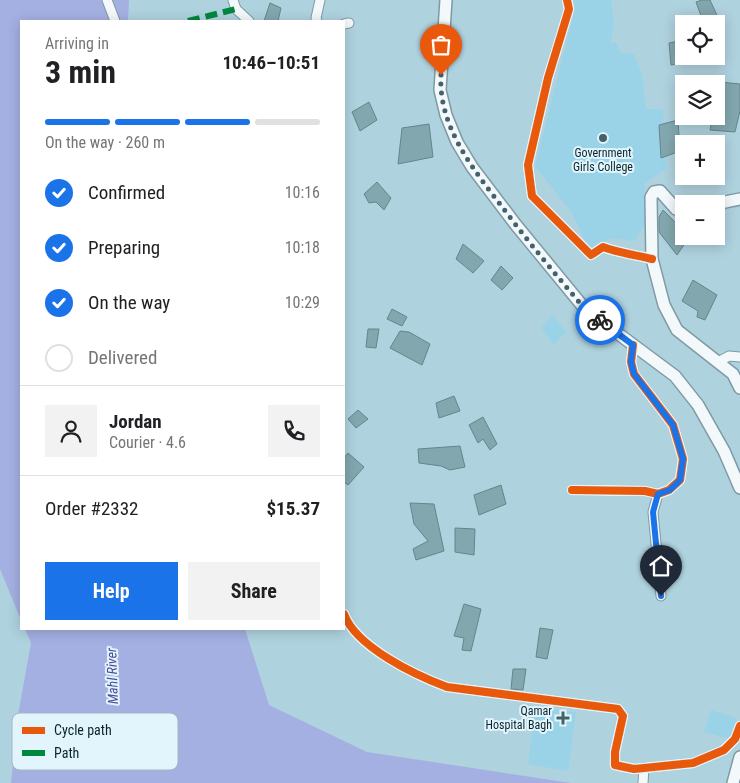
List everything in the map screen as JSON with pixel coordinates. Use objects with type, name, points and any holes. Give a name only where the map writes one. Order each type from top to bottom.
[{"type":"main road","points":[[446,0],[440,90],[446,115],[457,142],[472,167],[516,225],[585,309],[675,376],[698,405],[724,451],[740,488]]},
{"type":"main road","points":[[675,208],[660,191],[654,192],[651,197],[652,258],[664,305],[676,330],[733,374],[740,388]]},
{"type":"main road","points":[[725,202],[740,199]]},
{"type":"main road","points":[[733,783],[740,757]]},
{"type":"street","points":[[107,0],[115,20]]},
{"type":"street","points":[[233,0],[236,9],[248,20]]},
{"type":"street","points":[[317,20],[320,0]]},
{"type":"street","points":[[567,0],[569,9],[548,78],[528,165],[532,196],[591,255],[603,247],[616,252],[652,258]]},
{"type":"street","points":[[572,490],[645,491],[658,494],[670,490],[680,480],[683,459],[673,425],[634,374],[631,362],[633,345]]},
{"type":"street","points":[[718,362],[729,356],[740,357]]},
{"type":"street","points":[[658,494],[653,512],[661,596]]},
{"type":"street","points":[[345,616],[348,624],[369,646],[424,678],[446,687],[618,709],[623,716],[615,752],[615,765],[634,769],[693,763],[724,750],[735,739],[740,726]]},
{"type":"street","points":[[643,782],[644,768]]},
{"type":"shaded area","name":"Government Girls College","points":[[574,0],[611,0],[614,25],[610,43],[615,42],[621,53],[634,54],[642,76],[646,109],[663,109],[666,169],[645,183],[645,225],[634,241],[611,238],[591,253],[572,213],[535,166],[574,13]]},
{"type":"shaded area","points":[[553,315],[566,332],[554,345],[541,328]]},
{"type":"shaded area","points":[[535,708],[576,712],[568,771],[528,764]]},
{"type":"shaded area","points":[[711,710],[737,718],[730,739],[704,732]]},
{"type":"water","points":[[0,0],[129,0],[128,20],[20,20],[20,618],[0,569]]},
{"type":"water","name":"Mahl River","points":[[25,630],[245,630],[269,705],[367,752],[571,783],[11,783],[12,770],[178,770],[178,713],[18,713],[31,643]]},
{"type":"building","points":[[710,0],[717,15],[701,15],[696,2]]},
{"type":"building","points":[[270,3],[281,8],[278,20],[264,20]]},
{"type":"building","points":[[675,42],[675,64],[671,65],[669,43]]},
{"type":"building","points":[[725,82],[740,84],[740,111],[735,132],[710,130],[711,125],[725,125]]},
{"type":"building","points":[[369,102],[377,120],[360,131],[352,112]]},
{"type":"building","points":[[675,121],[675,125],[678,125],[679,135],[675,135],[675,153],[661,158],[659,125]]},
{"type":"building","points":[[429,124],[433,157],[398,164],[402,128]]},
{"type":"building","points":[[377,182],[391,198],[384,210],[376,202],[369,203],[364,194]]},
{"type":"building","points":[[663,210],[675,222],[675,245],[684,245],[677,255],[659,232],[659,217]]},
{"type":"building","points":[[463,244],[484,261],[473,273],[456,259]]},
{"type":"building","points":[[501,266],[513,278],[502,290],[491,280]]},
{"type":"building","points":[[693,280],[717,295],[705,320],[697,317],[698,311],[682,301]]},
{"type":"building","points":[[392,309],[407,317],[402,326],[387,319]]},
{"type":"building","points":[[368,329],[379,329],[376,348],[366,347]]},
{"type":"building","points":[[400,331],[409,332],[430,344],[422,365],[390,348]]},
{"type":"building","points":[[454,396],[460,411],[439,418],[436,403]]},
{"type":"building","points":[[358,410],[368,419],[356,428],[348,419]]},
{"type":"building","points":[[483,417],[497,444],[490,450],[483,439],[478,443],[469,425]]},
{"type":"building","points":[[460,446],[465,467],[450,470],[441,466],[419,463],[418,449]]},
{"type":"building","points":[[348,453],[364,467],[348,485],[345,483],[345,457]]},
{"type":"building","points":[[501,485],[506,504],[479,515],[474,495]]},
{"type":"building","points":[[410,503],[434,504],[444,551],[416,560],[413,549],[428,541],[414,524]]},
{"type":"building","points":[[455,528],[475,529],[474,555],[455,552]]},
{"type":"building","points":[[464,604],[481,609],[471,651],[462,650],[464,638],[454,636]]},
{"type":"building","points":[[540,628],[553,630],[547,659],[536,657]]},
{"type":"building","points":[[513,669],[526,669],[523,690],[511,689]]},
{"type":"marked path","points":[[192,20],[236,9]]},
{"type":"cycle path","points":[[567,0],[569,9],[548,78],[528,165],[532,196],[591,255],[603,247],[652,259]]},
{"type":"cycle path","points":[[572,490],[645,491],[658,494],[669,490],[680,480],[683,459],[673,425],[634,374],[631,362],[633,345]]},
{"type":"cycle path","points":[[345,616],[361,638],[373,648],[419,675],[447,687],[618,709],[623,716],[615,752],[615,765],[634,769],[693,763],[724,750],[735,739],[740,726]]},
{"type":"way so far","points":[[441,75],[440,90],[446,115],[457,142],[472,167],[516,225],[585,309],[600,320]]},
{"type":"place","name":"Government Girls College","points":[[603,138]]},
{"type":"place","name":"Qamar Hospital Bagh","points":[[563,718]]},
{"type":"route","points":[[600,320],[633,345],[631,362],[634,374],[673,425],[683,459],[680,480],[670,490],[658,494],[653,512],[661,596]]}]
